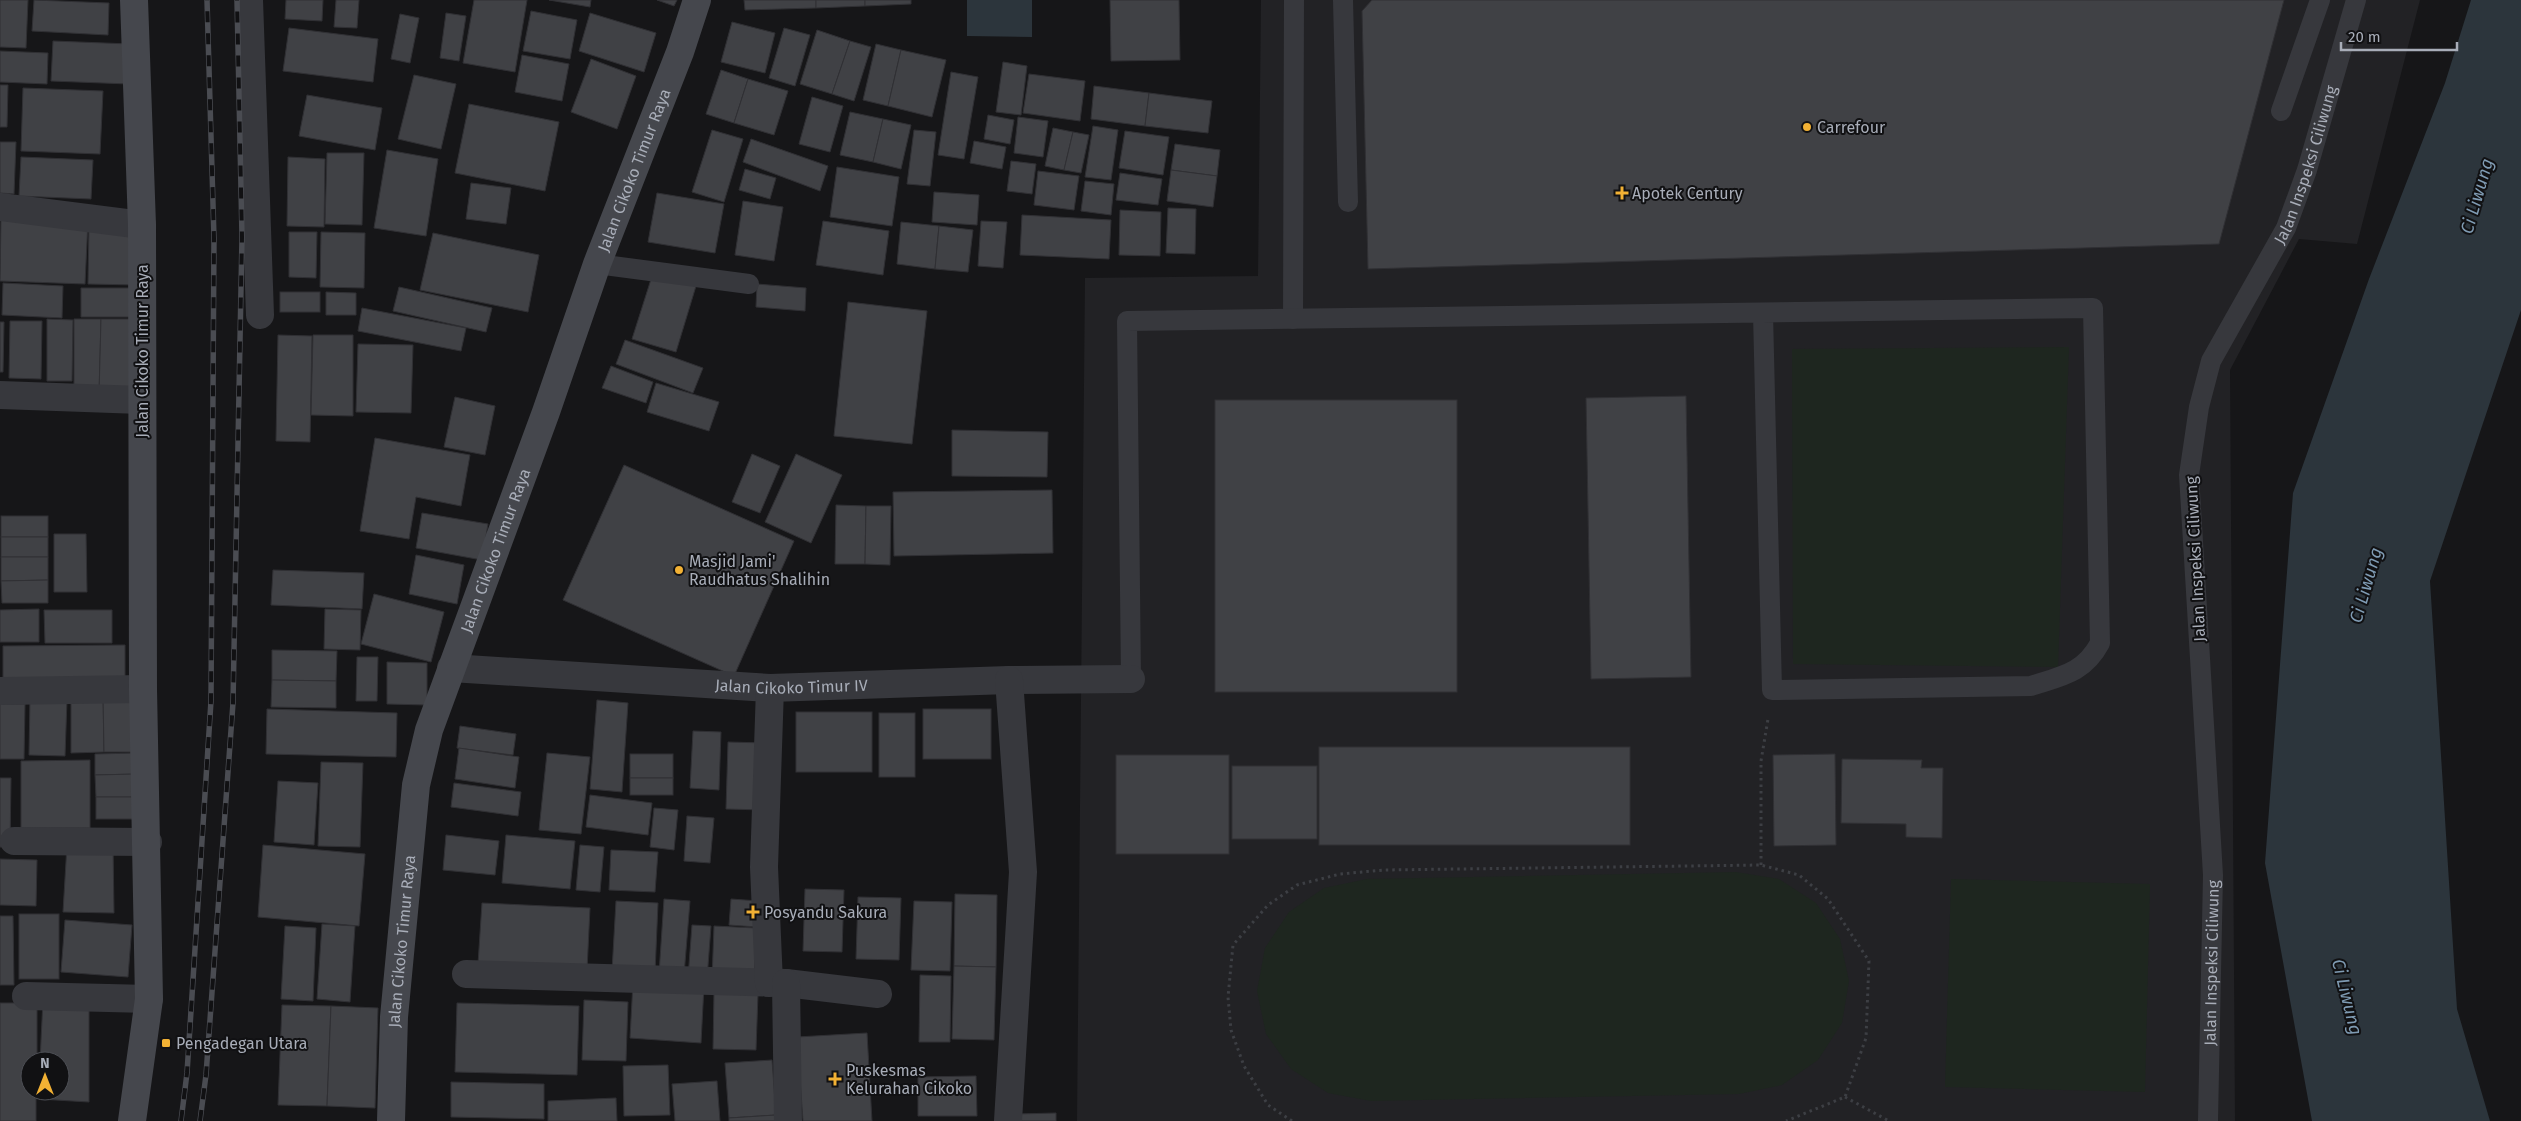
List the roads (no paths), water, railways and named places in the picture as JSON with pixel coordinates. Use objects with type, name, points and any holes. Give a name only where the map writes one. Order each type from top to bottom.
[{"type":"street","name":"Jalan Cikoko Timur Raya","points":[[132,1121],[149,999],[148,842],[143,689],[142,225],[134,0]]},
{"type":"street","points":[[249,0],[260,315]]},
{"type":"street","name":"Jalan Cikoko Timur Raya","points":[[391,1121],[394,1017],[416,785],[429,730],[546,412],[597,264],[680,52],[696,0]]},
{"type":"street","points":[[0,206],[142,225]]},
{"type":"street","points":[[0,395],[141,400]]},
{"type":"street","name":"Jalan Cikoko Timur IV","points":[[451,668],[770,688],[1009,680],[1131,679]]},
{"type":"street","points":[[1008,1121],[1024,872],[1009,680]]},
{"type":"street","points":[[770,688],[764,867],[778,983],[788,1121]]},
{"type":"street","points":[[0,691],[143,689]]},
{"type":"street","points":[[14,841],[148,842]]},
{"type":"street","points":[[466,974],[778,983],[878,994]]},
{"type":"street","points":[[26,996],[149,999]]},
{"type":"lane","points":[[1293,319],[1294,0]]},
{"type":"lane","points":[[1343,0],[1348,202]]},
{"type":"lane","points":[[2281,111],[2320,0]]},
{"type":"lane","name":"Jalan Inspeksi Ciliwung","points":[[2208,1121],[2213,875],[2189,475],[2199,407],[2212,361],[2286,228],[2307,170],[2356,0]]},
{"type":"lane","points":[[597,264],[749,284]]},
{"type":"lane","points":[[1131,679],[1127,321],[2093,308],[2100,642],[2091,659],[2069,674],[2031,686],[1772,690],[1763,313]]},
{"type":"water","points":[[967,0],[1032,0],[1032,37],[967,36]]},
{"type":"water","name":"Ci Liwung","points":[[2471,0],[2521,0],[2521,310],[2430,581],[2457,1009],[2490,1121],[2312,1121],[2265,863],[2293,493],[2369,279],[2445,83]]},
{"type":"railway","points":[[181,1121],[187,1073],[211,701],[214,238],[207,0]]},
{"type":"railway","points":[[200,1121],[206,1075],[233,703],[242,237],[237,0]]},
{"type":"place","name":"Carrefour","points":[[1807,127]]},
{"type":"place","name":"Apotek Century","points":[[1622,193]]},
{"type":"place","name":"Masjid Jami' Raudhatus Shalihin","points":[[679,570]]},
{"type":"place","name":"Posyandu Sakura","points":[[753,912]]},
{"type":"place","name":"Pengadegan Utara","points":[[166,1043]]},
{"type":"place","name":"Puskesmas Kelurahan Cikoko","points":[[835,1079]]}]
